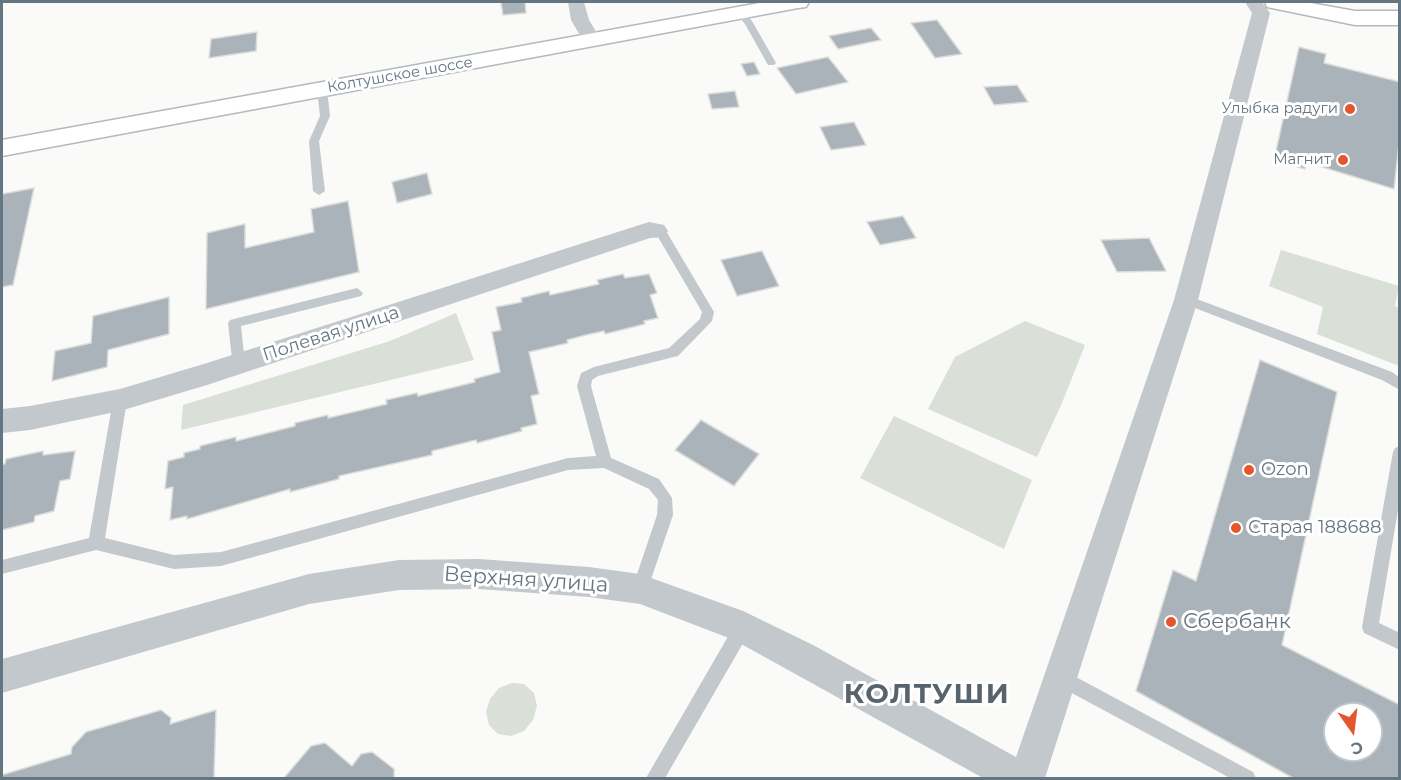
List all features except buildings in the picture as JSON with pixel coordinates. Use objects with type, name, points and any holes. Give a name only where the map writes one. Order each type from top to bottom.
[{"type":"main road","name":"Колтушское шоссе","points":[[2,148],[798,2]]},
{"type":"main road","points":[[1275,2],[1355,18],[1400,18]]},
{"type":"street","points":[[576,2],[580,20],[592,40]]},
{"type":"street","points":[[1027,778],[1186,300],[1261,13],[1254,2]]},
{"type":"street","name":"Полевая улица","points":[[2,421],[30,418],[120,400],[638,234],[656,231]]},
{"type":"street","name":"Верхняя улица","points":[[2,676],[309,589],[399,575],[479,574],[589,582],[640,589],[742,627],[801,657],[1018,778]]},
{"type":"lane","points":[[739,12],[749,23],[771,63]]},
{"type":"lane","points":[[320,191],[314,141],[325,116],[322,89]]},
{"type":"lane","points":[[605,462],[584,386],[586,377],[594,372],[673,352],[706,321],[708,312],[662,234],[656,231]]},
{"type":"lane","points":[[238,364],[234,323],[357,293]]},
{"type":"lane","points":[[1186,300],[1387,376],[1400,385]]},
{"type":"lane","points":[[96,543],[120,400]]},
{"type":"lane","points":[[1400,452],[1370,627],[1400,642]]},
{"type":"lane","points":[[2,567],[96,543],[174,562],[221,558],[568,464],[605,462],[654,484],[665,498],[665,515],[640,589]]},
{"type":"lane","points":[[655,778],[742,627]]},
{"type":"lane","points":[[1061,678],[1247,778]]},
{"type":"shaded area","points":[[1281,250],[1399,286],[1395,306],[1399,308],[1399,366],[1317,334],[1323,307],[1269,286]]},
{"type":"shaded area","points":[[456,313],[474,360],[181,430],[183,405],[390,341]]},
{"type":"shaded area","points":[[1025,321],[1085,345],[1037,457],[928,409],[955,357]]},
{"type":"shaded area","points":[[894,416],[1032,480],[1004,549],[860,478]]},
{"type":"shaded area","points":[[512,683],[524,684],[534,693],[537,706],[533,720],[524,731],[511,736],[498,734],[489,725],[486,712],[490,699],[499,688]]},
{"type":"place","name":"Улыбка радуги","points":[[1350,109]]},
{"type":"place","name":"Магнит","points":[[1343,160]]},
{"type":"place","name":"Ozon","points":[[1249,470]]},
{"type":"place","name":"Старая 188688","points":[[1236,528]]},
{"type":"place","name":"Сбербанк","points":[[1171,622]]},
{"type":"district","name":"КОЛТУШИ","points":[[927,695]]}]
